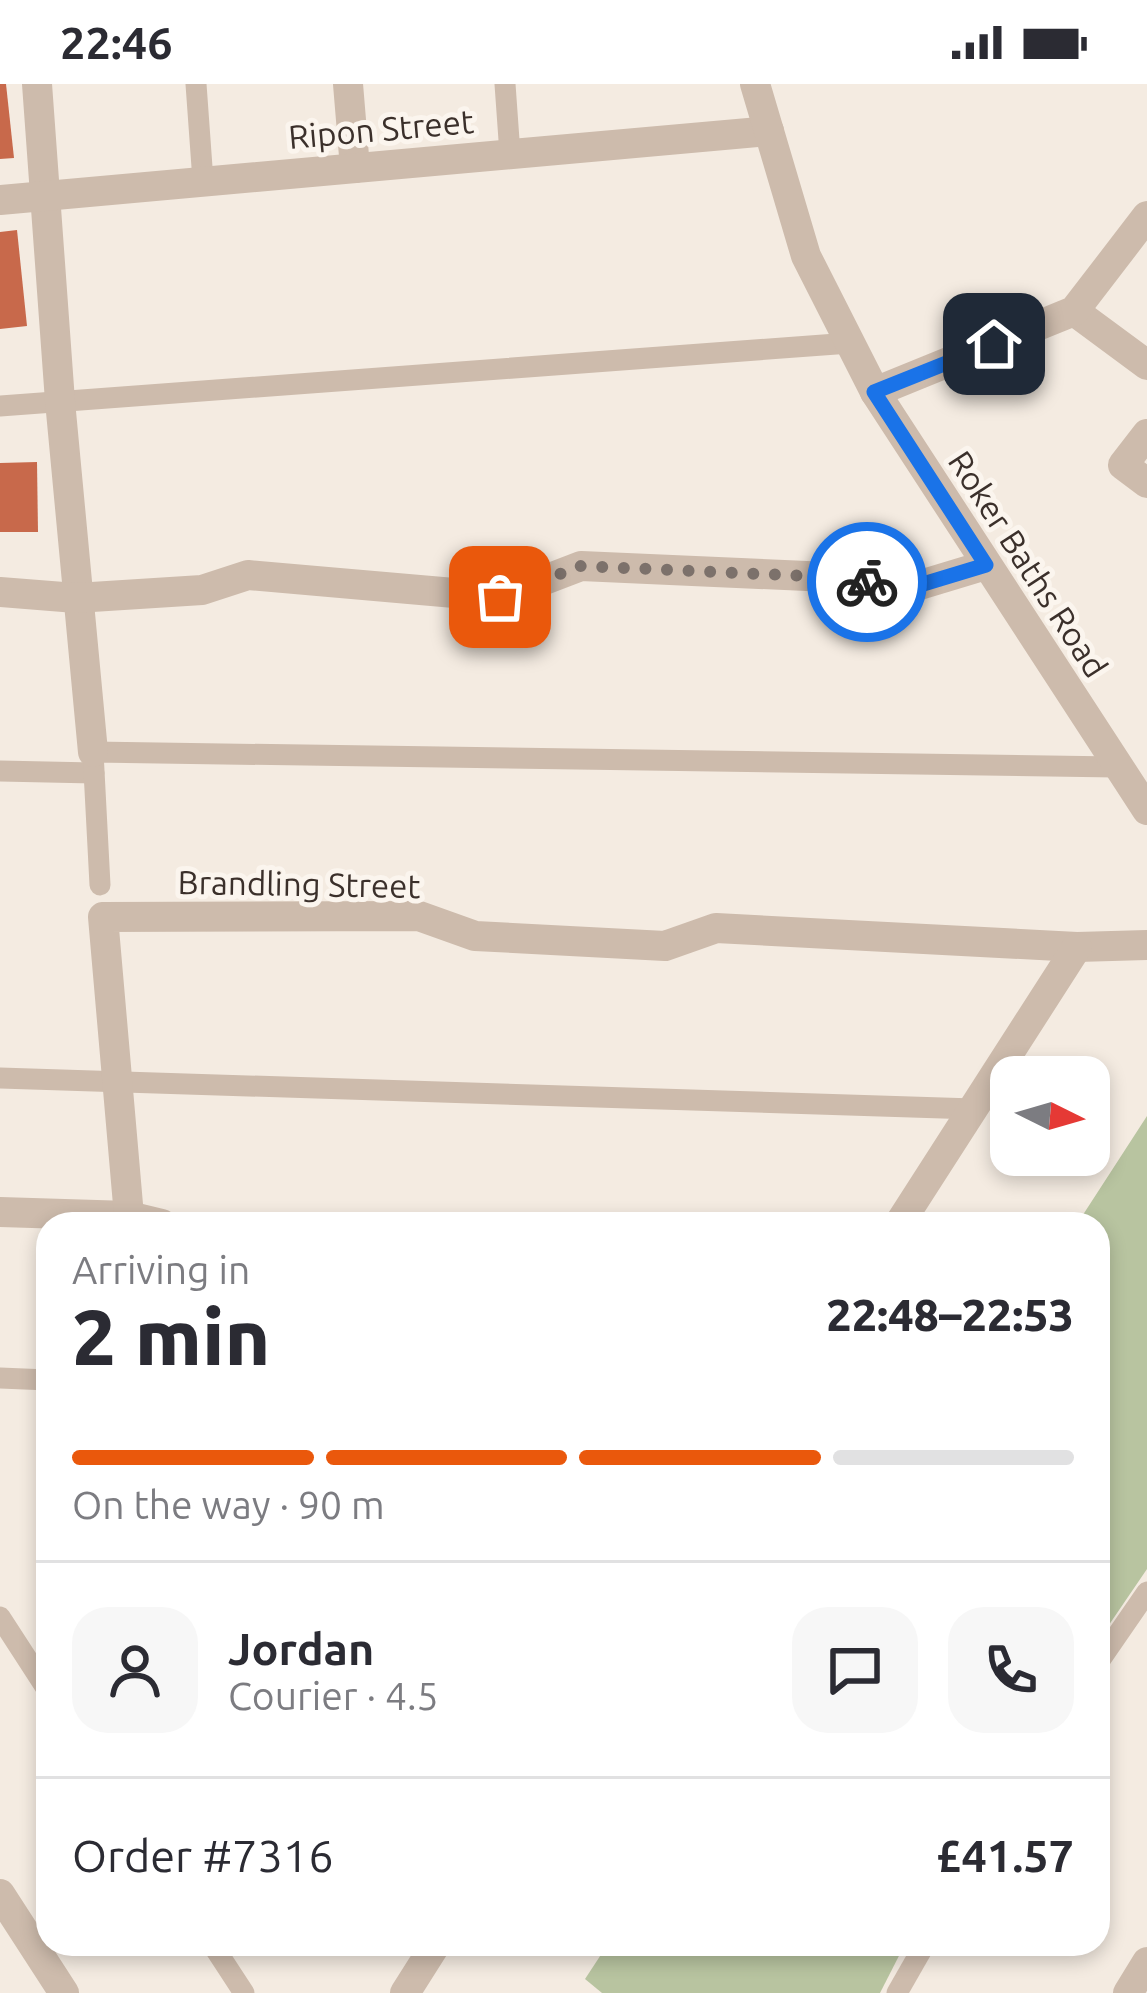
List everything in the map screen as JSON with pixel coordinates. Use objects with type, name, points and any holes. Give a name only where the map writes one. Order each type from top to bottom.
[{"type":"street","points":[[38,84],[76,598],[94,763]]},
{"type":"street","points":[[348,84],[355,168]]},
{"type":"street","name":"Roker Baths Road","points":[[754,84],[806,256],[874,392],[1147,810]]},
{"type":"street","name":"Ripon Street","points":[[0,200],[769,130]]},
{"type":"street","points":[[874,392],[1074,311],[1147,216]]},
{"type":"street","points":[[1074,311],[1147,365]]},
{"type":"street","points":[[1147,434],[1123,465],[1147,483]]},
{"type":"street","points":[[0,592],[76,598],[202,590],[248,575],[500,597],[581,566],[829,577],[910,588],[986,565]]},
{"type":"street","name":"Brandling Street","points":[[129,1212],[103,917],[419,916],[475,936],[665,946],[716,928],[1078,947],[1147,945]]},
{"type":"street","points":[[907,1212],[1078,947]]},
{"type":"street","points":[[0,1212],[36,1213]]},
{"type":"street","points":[[0,1894],[36,1950]]},
{"type":"street","points":[[40,1956],[64,1993]]},
{"type":"street","points":[[405,1993],[428,1956]]},
{"type":"street","points":[[1128,1993],[1147,1962]]},
{"type":"lane","points":[[196,84],[203,181]]},
{"type":"lane","points":[[505,84],[510,154]]},
{"type":"lane","points":[[0,406],[850,343]]},
{"type":"lane","points":[[0,771],[94,763],[1116,767]]},
{"type":"lane","points":[[94,763],[100,885]]},
{"type":"lane","points":[[0,1078],[974,1108]]},
{"type":"lane","points":[[0,1378],[36,1380]]},
{"type":"lane","points":[[1110,1646],[1147,1592]]},
{"type":"lane","points":[[0,1618],[36,1673]]},
{"type":"lane","points":[[220,1956],[244,1993]]},
{"type":"lane","points":[[897,1993],[918,1956]]},
{"type":"green space","points":[[1147,1116],[1147,1569],[1110,1623],[1110,1212],[1085,1212]]},
{"type":"green space","points":[[600,1956],[899,1956],[880,1993],[602,1993],[585,1979]]},
{"type":"building","points":[[0,84],[6,84],[14,158],[0,159]]},
{"type":"building","points":[[17,230],[27,326],[0,329],[0,232]]},
{"type":"building","points":[[37,462],[38,532],[0,532],[0,463]]},
{"type":"way so far","points":[[500,597],[581,566],[867,582]]},
{"type":"route","points":[[867,582],[910,588],[986,565],[874,392],[994,344]]}]
